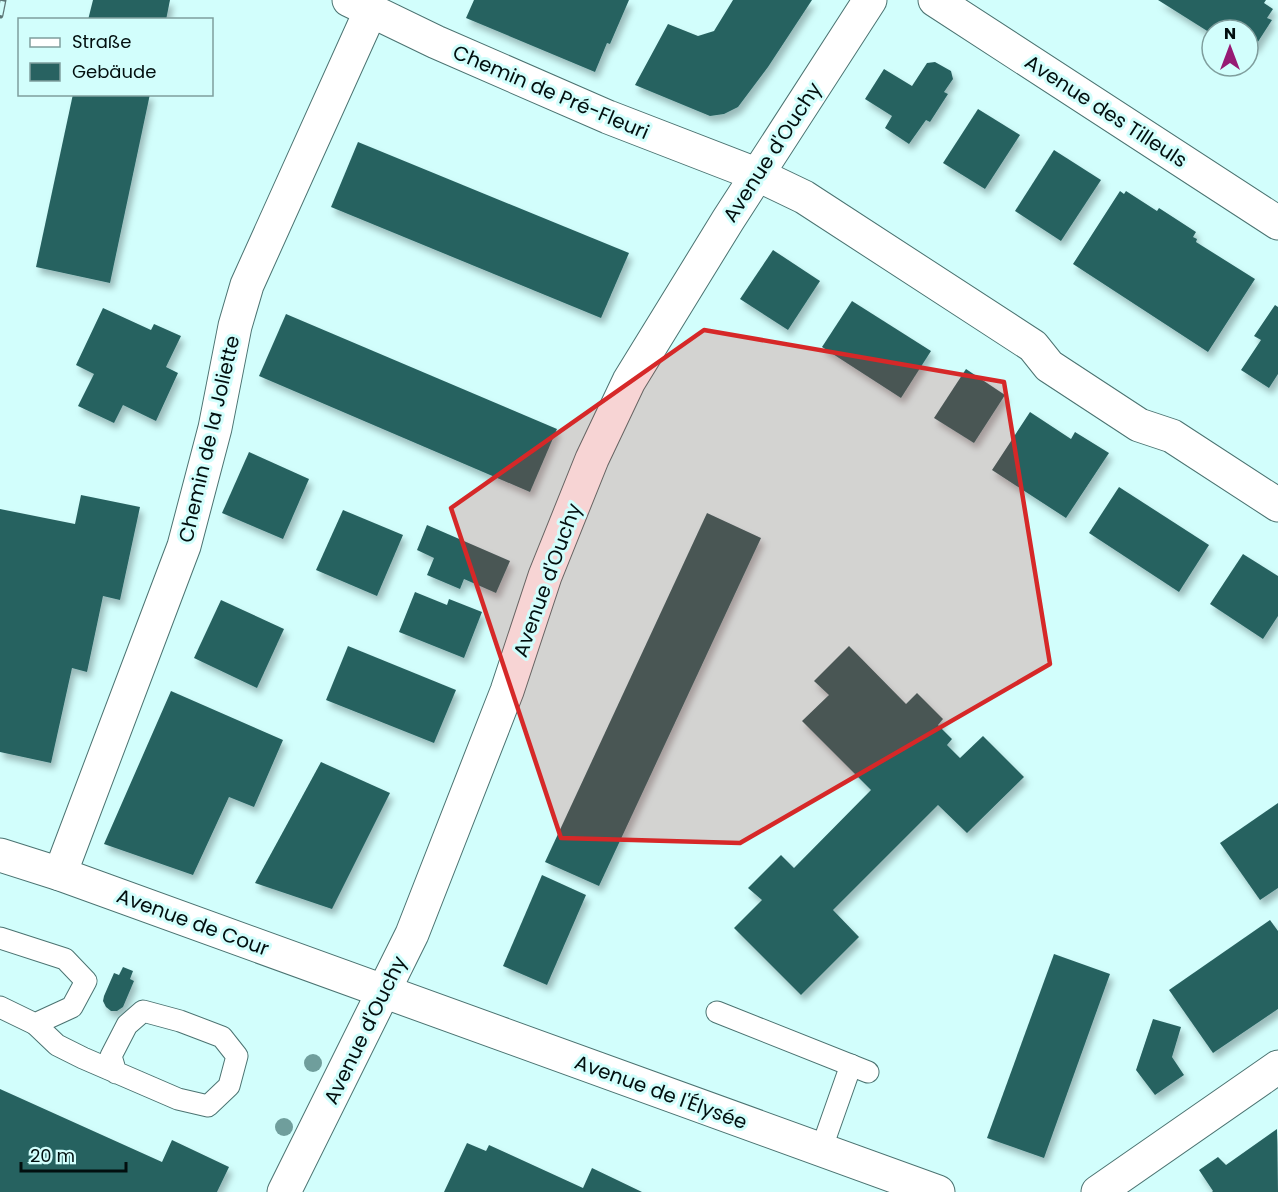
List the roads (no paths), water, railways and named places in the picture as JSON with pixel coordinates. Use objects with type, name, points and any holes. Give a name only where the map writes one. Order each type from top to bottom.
[{"type":"street","name":"Avenue d'Ouchy","points":[[284,1192],[385,991],[415,926],[503,702],[545,576],[592,459],[629,381],[870,0]]},
{"type":"street","name":"Avenue des Tilleuls","points":[[935,0],[1278,223]]},
{"type":"street","name":"Chemin de Pré-Fleuri","points":[[360,5],[436,42],[608,117],[758,175],[804,197],[1033,346],[1049,366],[1139,425],[1172,436],[1278,505]]},
{"type":"street","name":"Chemin de la Joliette","points":[[60,874],[184,546],[215,428],[235,326],[247,285],[360,5]]},
{"type":"street","name":"Avenue de Cour","points":[[0,855],[60,874],[385,991]]},
{"type":"street","name":"Avenue de l'Élysée","points":[[385,991],[938,1192]]},
{"type":"street","points":[[1098,1192],[1278,1067]]},
{"type":"lane","points":[[0,938],[65,958],[86,981],[72,1006],[35,1024]]},
{"type":"lane","points":[[0,1007],[35,1024],[57,1045],[116,1073],[178,1099],[208,1106],[228,1086],[237,1056],[222,1037],[180,1021],[143,1011],[127,1025],[111,1056],[116,1073]]},
{"type":"lane","points":[[717,1012],[860,1068],[821,1150]]},
{"type":"railway","points":[[0,15],[3,0]]}]
